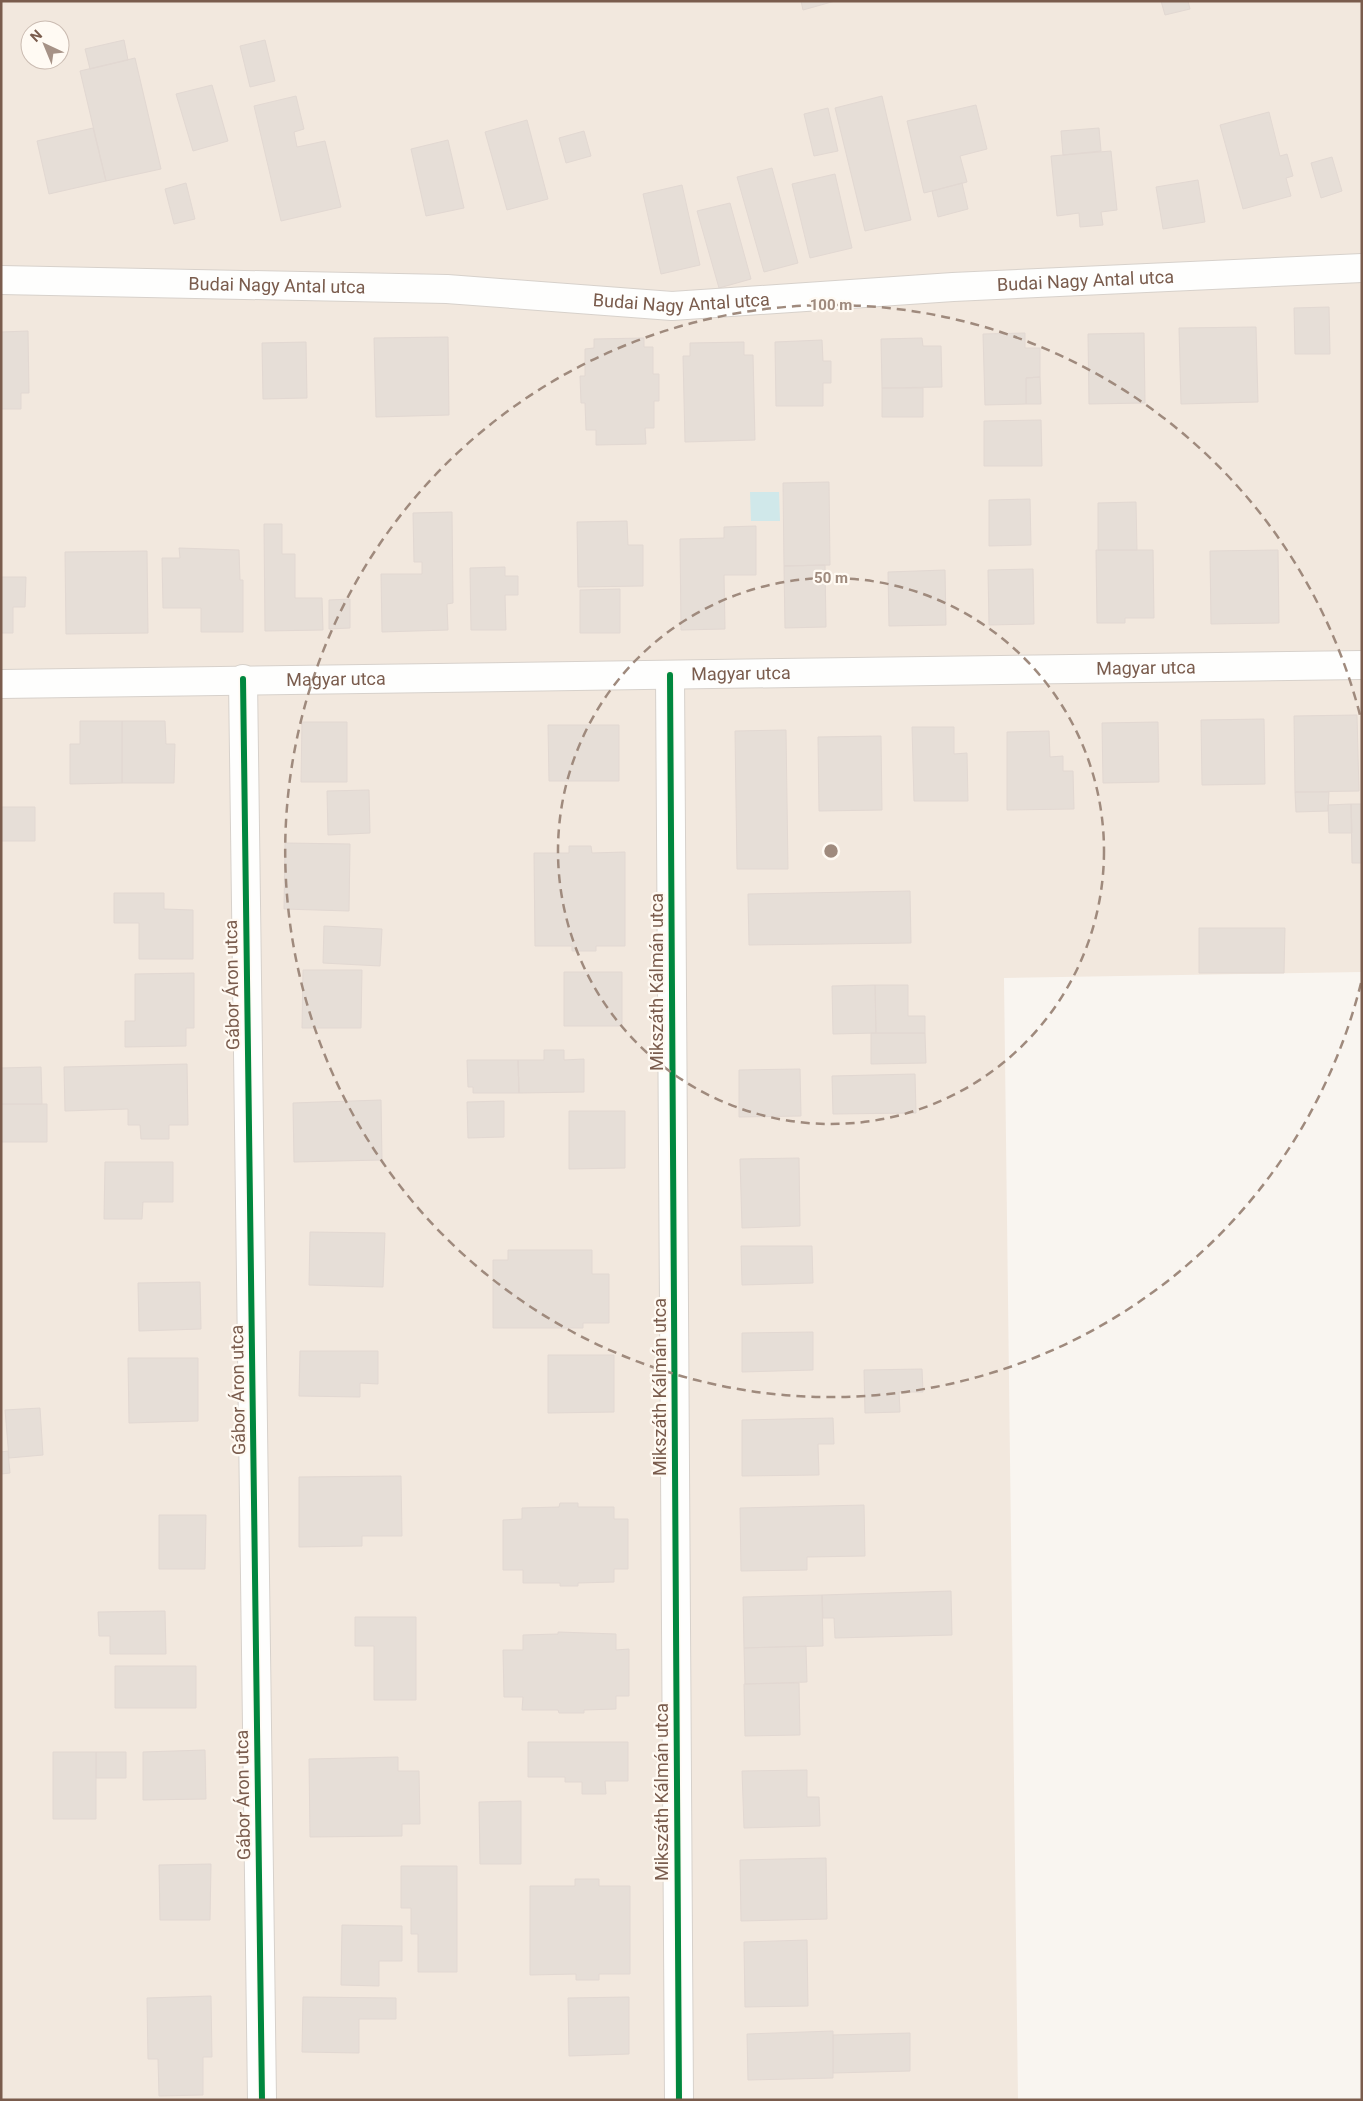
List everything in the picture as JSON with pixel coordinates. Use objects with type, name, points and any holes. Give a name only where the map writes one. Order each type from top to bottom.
[{"type":"street","name":"Budai Nagy Antal utca","points":[[1,280],[446,289],[672,306],[953,287],[1362,268]]},
{"type":"street","name":"Magyar utca","points":[[1,684],[243,679],[1362,665]]},
{"type":"street","name":"Mikszáth Kálmán utca","points":[[670,674],[679,2100]]},
{"type":"street","name":"Gábor Áron utca","points":[[243,679],[262,2100]]},
{"type":"shaded area","points":[[1,1],[1362,1],[1362,972],[1004,978],[1018,2100],[1,2100]]},
{"type":"water","points":[[750,492],[779,492],[780,521],[751,521]]},
{"type":"building","points":[[801,1],[835,1],[803,10]]},
{"type":"building","points":[[1161,1],[1188,1],[1190,9],[1165,15]]},
{"type":"building","points":[[124,40],[128,60],[90,69],[85,49]]},
{"type":"building","points":[[265,40],[275,81],[250,87],[240,46]]},
{"type":"building","points":[[135,58],[161,169],[106,181],[80,71]]},
{"type":"building","points":[[212,85],[228,141],[193,151],[176,94]]},
{"type":"building","points":[[296,96],[304,129],[294,132],[297,147],[325,141],[341,207],[281,221],[254,106]]},
{"type":"building","points":[[882,96],[911,220],[865,231],[835,108]]},
{"type":"building","points":[[976,105],[987,149],[960,156],[967,182],[924,193],[907,121]]},
{"type":"building","points":[[828,108],[838,151],[814,156],[804,114]]},
{"type":"building","points":[[1269,112],[1280,156],[1287,154],[1293,176],[1286,178],[1291,196],[1243,209],[1220,125]]},
{"type":"building","points":[[527,120],[548,199],[507,210],[485,132]]},
{"type":"building","points":[[93,128],[106,181],[49,194],[37,141]]},
{"type":"building","points":[[1099,128],[1101,151],[1063,155],[1061,131]]},
{"type":"building","points":[[584,131],[591,156],[566,163],[559,138]]},
{"type":"building","points":[[448,140],[464,208],[426,216],[411,149]]},
{"type":"building","points":[[1111,151],[1117,210],[1101,212],[1103,225],[1080,227],[1079,213],[1057,216],[1051,156]]},
{"type":"building","points":[[1332,157],[1342,191],[1321,198],[1311,163]]},
{"type":"building","points":[[772,168],[798,263],[764,272],[737,177]]},
{"type":"building","points":[[835,174],[852,248],[810,258],[792,184]]},
{"type":"building","points":[[1198,180],[1205,222],[1163,229],[1156,187]]},
{"type":"building","points":[[186,183],[195,219],[174,224],[165,189]]},
{"type":"building","points":[[962,183],[968,209],[938,217],[932,191]]},
{"type":"building","points":[[682,185],[700,265],[661,274],[643,194]]},
{"type":"building","points":[[730,203],[751,279],[719,288],[697,211]]},
{"type":"building","points":[[1329,307],[1330,354],[1295,354],[1294,308]]},
{"type":"building","points":[[1256,327],[1258,402],[1181,404],[1179,328]]},
{"type":"building","points":[[28,331],[29,393],[21,393],[21,409],[1,409],[1,332]]},
{"type":"building","points":[[1025,333],[1025,348],[1040,348],[1040,377],[1026,378],[1026,404],[985,405],[983,334]]},
{"type":"building","points":[[1144,333],[1145,403],[1089,404],[1088,334]]},
{"type":"building","points":[[448,337],[449,415],[376,417],[374,338]]},
{"type":"building","points":[[644,338],[644,347],[653,347],[653,374],[659,374],[659,401],[654,401],[654,428],[645,428],[646,444],[596,445],[596,430],[586,430],[585,403],[581,403],[580,376],[585,376],[585,349],[594,348],[594,339]]},
{"type":"building","points":[[922,338],[923,346],[941,346],[942,387],[882,388],[881,339]]},
{"type":"building","points":[[822,340],[823,361],[831,361],[831,383],[823,383],[823,406],[776,406],[775,342]]},
{"type":"building","points":[[306,342],[307,398],[263,399],[262,343]]},
{"type":"building","points":[[744,342],[744,355],[753,355],[755,440],[685,442],[683,356],[690,356],[690,343]]},
{"type":"building","points":[[1040,377],[1041,404],[1026,404],[1026,378]]},
{"type":"building","points":[[882,388],[923,388],[923,417],[882,417]]},
{"type":"building","points":[[1041,420],[1042,466],[984,466],[984,421]]},
{"type":"building","points":[[829,482],[830,565],[784,566],[783,483]]},
{"type":"building","points":[[1030,499],[1031,545],[989,546],[989,500]]},
{"type":"building","points":[[1136,502],[1137,550],[1098,550],[1098,503]]},
{"type":"building","points":[[452,512],[453,603],[447,604],[448,630],[382,632],[381,574],[422,574],[422,562],[414,562],[413,513]]},
{"type":"building","points":[[627,521],[628,545],[643,545],[643,586],[578,587],[577,522]]},
{"type":"building","points":[[264,524],[282,524],[282,554],[295,554],[295,598],[322,598],[323,630],[265,631]]},
{"type":"building","points":[[756,526],[756,575],[724,575],[725,629],[681,630],[680,539],[724,538],[724,527]]},
{"type":"building","points":[[179,548],[239,550],[240,580],[243,580],[243,632],[201,632],[201,608],[163,608],[162,558],[180,558]]},
{"type":"building","points":[[1096,550],[1153,550],[1154,618],[1125,618],[1125,623],[1097,623]]},
{"type":"building","points":[[1278,550],[1279,623],[1211,624],[1210,551]]},
{"type":"building","points":[[147,551],[148,633],[66,634],[65,552]]},
{"type":"building","points":[[825,565],[826,627],[785,628],[784,566]]},
{"type":"building","points":[[505,567],[505,576],[518,576],[518,595],[505,595],[506,630],[471,630],[470,568]]},
{"type":"building","points":[[1033,569],[1034,624],[989,625],[988,570]]},
{"type":"building","points":[[945,570],[946,625],[889,626],[888,572]]},
{"type":"building","points":[[1,577],[26,577],[25,607],[13,607],[13,633],[1,633]]},
{"type":"building","points":[[620,589],[620,633],[580,633],[580,590]]},
{"type":"building","points":[[350,599],[350,628],[329,629],[329,600]]},
{"type":"building","points":[[1357,715],[1359,791],[1295,792],[1294,716]]},
{"type":"building","points":[[1264,719],[1265,784],[1202,785],[1201,720]]},
{"type":"building","points":[[80,721],[122,721],[122,783],[70,784],[70,744],[80,744]]},
{"type":"building","points":[[122,721],[165,721],[166,744],[175,744],[174,783],[122,783]]},
{"type":"building","points":[[302,722],[347,722],[347,782],[301,782]]},
{"type":"building","points":[[1158,722],[1159,782],[1103,783],[1102,723]]},
{"type":"building","points":[[548,725],[619,725],[619,781],[549,781]]},
{"type":"building","points":[[912,727],[954,727],[954,754],[967,753],[968,801],[914,801]]},
{"type":"building","points":[[786,730],[788,869],[737,869],[735,731]]},
{"type":"building","points":[[1049,731],[1050,757],[1063,756],[1063,771],[1073,771],[1074,809],[1007,810],[1007,732]]},
{"type":"building","points":[[881,736],[882,810],[819,811],[818,737]]},
{"type":"building","points":[[369,790],[370,833],[328,835],[327,791]]},
{"type":"building","points":[[1295,792],[1329,792],[1328,811],[1296,812]]},
{"type":"building","points":[[1351,804],[1362,804],[1362,863],[1352,863]]},
{"type":"building","points":[[1351,804],[1352,833],[1329,833],[1328,805]]},
{"type":"building","points":[[1,807],[35,807],[35,841],[1,841]]},
{"type":"building","points":[[285,843],[350,844],[349,911],[284,909]]},
{"type":"building","points":[[569,846],[591,846],[592,853],[625,852],[625,946],[596,946],[596,951],[572,951],[572,946],[535,946],[534,853],[569,853]]},
{"type":"building","points":[[910,891],[911,943],[749,945],[748,894]]},
{"type":"building","points":[[114,893],[164,893],[164,909],[193,910],[193,959],[139,959],[139,923],[114,923]]},
{"type":"building","points":[[324,926],[382,929],[380,966],[323,963]]},
{"type":"building","points":[[1199,928],[1285,928],[1284,973],[1199,973]]},
{"type":"building","points":[[303,970],[362,970],[361,1028],[302,1028]]},
{"type":"building","points":[[564,972],[622,972],[622,1026],[564,1026]]},
{"type":"building","points":[[194,973],[194,1028],[186,1028],[186,1046],[125,1047],[125,1021],[135,1021],[135,974]]},
{"type":"building","points":[[875,985],[908,985],[908,1016],[925,1016],[925,1033],[876,1033]]},
{"type":"building","points":[[875,985],[876,1033],[833,1034],[832,986]]},
{"type":"building","points":[[871,1033],[925,1033],[926,1063],[871,1064]]},
{"type":"building","points":[[544,1050],[564,1050],[564,1060],[584,1059],[584,1092],[519,1093],[518,1060],[544,1060]]},
{"type":"building","points":[[467,1060],[518,1060],[519,1093],[473,1093],[473,1087],[468,1087]]},
{"type":"building","points":[[187,1064],[188,1125],[169,1125],[169,1139],[141,1139],[140,1125],[128,1125],[128,1109],[65,1111],[64,1067]]},
{"type":"building","points":[[41,1067],[42,1104],[1,1104],[1,1068]]},
{"type":"building","points":[[800,1069],[801,1116],[739,1117],[739,1070]]},
{"type":"building","points":[[915,1074],[916,1113],[833,1114],[832,1076]]},
{"type":"building","points":[[381,1100],[382,1160],[294,1162],[293,1103]]},
{"type":"building","points":[[504,1101],[504,1137],[468,1138],[467,1102]]},
{"type":"building","points":[[1,1104],[47,1104],[47,1142],[1,1142]]},
{"type":"building","points":[[569,1111],[625,1111],[625,1168],[569,1169]]},
{"type":"building","points":[[799,1158],[800,1226],[742,1228],[740,1159]]},
{"type":"building","points":[[105,1162],[173,1162],[173,1202],[143,1202],[142,1219],[104,1219]]},
{"type":"building","points":[[310,1232],[385,1233],[383,1287],[309,1285]]},
{"type":"building","points":[[741,1246],[812,1246],[813,1283],[742,1285]]},
{"type":"building","points":[[508,1250],[592,1250],[592,1274],[609,1274],[609,1323],[583,1323],[583,1328],[493,1328],[493,1260],[508,1260]]},
{"type":"building","points":[[200,1282],[201,1329],[139,1331],[138,1283]]},
{"type":"building","points":[[813,1332],[813,1370],[742,1372],[742,1333]]},
{"type":"building","points":[[300,1351],[378,1351],[378,1384],[360,1383],[360,1397],[299,1396]]},
{"type":"building","points":[[548,1355],[614,1355],[614,1412],[548,1413]]},
{"type":"building","points":[[128,1358],[198,1358],[198,1421],[129,1423]]},
{"type":"building","points":[[922,1369],[923,1392],[899,1392],[900,1412],[865,1413],[864,1370]]},
{"type":"building","points":[[40,1408],[43,1455],[9,1458],[5,1410]]},
{"type":"building","points":[[833,1418],[834,1444],[818,1444],[819,1475],[742,1476],[742,1420]]},
{"type":"building","points":[[8,1451],[10,1473],[1,1474],[1,1452]]},
{"type":"building","points":[[401,1476],[402,1536],[362,1536],[362,1546],[299,1547],[299,1477]]},
{"type":"building","points":[[560,1503],[578,1503],[578,1507],[614,1507],[614,1519],[628,1519],[628,1569],[614,1569],[614,1582],[578,1583],[578,1586],[560,1586],[560,1583],[523,1583],[523,1570],[503,1570],[503,1520],[522,1519],[522,1508],[559,1507]]},
{"type":"building","points":[[864,1505],[865,1556],[807,1557],[807,1570],[741,1571],[740,1508]]},
{"type":"building","points":[[159,1515],[206,1515],[205,1569],[159,1569]]},
{"type":"building","points":[[951,1591],[952,1635],[835,1638],[834,1618],[823,1618],[822,1595]]},
{"type":"building","points":[[822,1595],[823,1646],[744,1648],[743,1597]]},
{"type":"building","points":[[165,1611],[166,1654],[110,1654],[110,1636],[99,1636],[98,1612]]},
{"type":"building","points":[[355,1617],[416,1617],[416,1700],[374,1700],[374,1646],[355,1646]]},
{"type":"building","points":[[558,1632],[616,1634],[616,1650],[629,1649],[629,1696],[616,1696],[616,1709],[584,1710],[584,1713],[559,1713],[558,1710],[522,1710],[523,1697],[504,1697],[503,1650],[523,1650],[523,1635],[558,1634]]},
{"type":"building","points":[[806,1646],[807,1682],[745,1684],[744,1648]]},
{"type":"building","points":[[115,1666],[196,1666],[196,1708],[115,1708]]},
{"type":"building","points":[[799,1683],[800,1735],[745,1736],[744,1684]]},
{"type":"building","points":[[528,1742],[628,1742],[628,1781],[605,1781],[606,1794],[582,1794],[582,1782],[565,1782],[565,1777],[528,1777]]},
{"type":"building","points":[[205,1750],[206,1799],[143,1800],[143,1752]]},
{"type":"building","points":[[53,1752],[96,1752],[96,1819],[53,1819]]},
{"type":"building","points":[[96,1752],[126,1752],[126,1778],[96,1778]]},
{"type":"building","points":[[398,1757],[398,1771],[419,1771],[420,1824],[402,1824],[402,1836],[310,1837],[309,1759]]},
{"type":"building","points":[[807,1770],[807,1797],[819,1797],[820,1826],[744,1828],[742,1771]]},
{"type":"building","points":[[521,1801],[521,1864],[480,1864],[479,1802]]},
{"type":"building","points":[[826,1858],[827,1919],[741,1921],[740,1860]]},
{"type":"building","points":[[211,1864],[210,1920],[160,1920],[159,1865]]},
{"type":"building","points":[[401,1866],[457,1866],[457,1972],[418,1972],[418,1934],[411,1934],[411,1908],[401,1908]]},
{"type":"building","points":[[575,1879],[599,1879],[599,1886],[630,1886],[630,1974],[599,1974],[599,1980],[576,1980],[576,1974],[530,1975],[530,1886],[575,1886]]},
{"type":"building","points":[[342,1925],[402,1926],[402,1961],[379,1961],[379,1986],[341,1985]]},
{"type":"building","points":[[807,1940],[808,2006],[745,2007],[744,1942]]},
{"type":"building","points":[[211,1996],[212,2057],[203,2057],[203,2095],[159,2096],[158,2059],[148,2059],[147,1998]]},
{"type":"building","points":[[303,1997],[396,1998],[396,2019],[359,2019],[359,2053],[302,2052]]},
{"type":"building","points":[[629,1997],[629,2054],[569,2056],[568,1998]]},
{"type":"building","points":[[833,2031],[833,2078],[748,2080],[747,2034]]},
{"type":"building","points":[[910,2033],[910,2071],[833,2073],[833,2035]]},
{"type":"cycle path","points":[[670,675],[679,2100]]},
{"type":"cycle path","points":[[243,679],[262,2100]]}]
